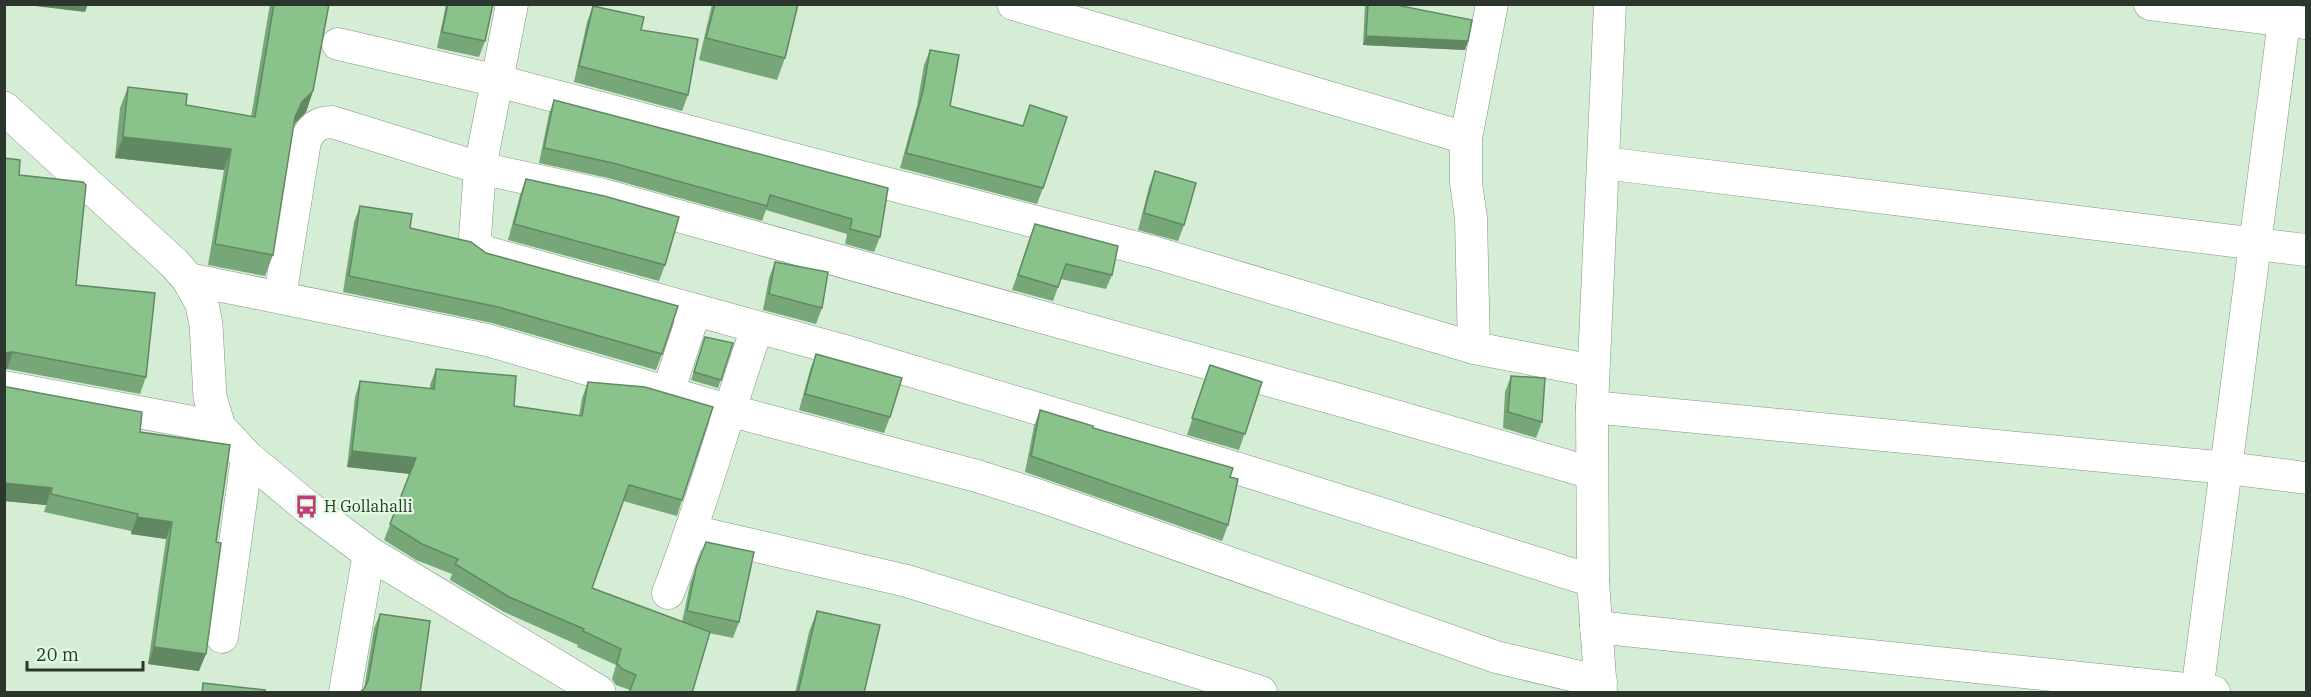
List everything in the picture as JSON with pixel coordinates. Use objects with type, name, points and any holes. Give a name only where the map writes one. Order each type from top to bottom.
[{"type":"street","points":[[512,4],[480,168],[475,237],[478,246],[485,252],[860,356],[1259,475],[1593,581]]},
{"type":"street","points":[[1013,4],[1466,138]]},
{"type":"street","points":[[1474,348],[1471,218],[1466,183],[1466,138],[1492,4]]},
{"type":"street","points":[[188,279],[487,340],[728,410],[977,476],[1043,497],[1496,657],[1601,687],[1593,581],[1592,407],[1610,4]]},
{"type":"street","points":[[1596,627],[2203,692],[2227,468],[2256,244],[2295,22],[2150,4]]},
{"type":"street","points":[[338,44],[498,81],[1153,252],[1474,348],[1593,371]]},
{"type":"street","points":[[4,108],[174,262],[188,279],[202,304],[206,325],[210,397],[219,427],[247,457],[306,506],[369,553],[599,693]]},
{"type":"street","points":[[280,297],[305,141],[310,131],[321,122],[332,122],[480,168],[603,195],[1592,473]]},
{"type":"street","points":[[1604,163],[2307,250]]},
{"type":"street","points":[[668,392],[695,310]]},
{"type":"street","points":[[668,593],[692,531],[728,410],[757,328]]},
{"type":"street","points":[[4,387],[219,427]]},
{"type":"street","points":[[1592,407],[2227,468],[2307,478]]},
{"type":"street","points":[[222,637],[247,457]]},
{"type":"street","points":[[692,531],[907,581],[1261,693]]},
{"type":"street","points":[[345,693],[369,553]]},
{"type":"building","points":[[274,4],[329,4],[313,91],[302,102],[295,117],[273,255],[215,244],[231,149],[123,137],[128,87],[187,94],[186,105],[255,117]]},
{"type":"building","points":[[448,4],[493,4],[485,41],[442,32]]},
{"type":"building","points":[[715,4],[798,4],[785,58],[706,38]]},
{"type":"building","points":[[1368,4],[1401,4],[1401,6],[1472,20],[1468,41],[1366,36]]},
{"type":"building","points":[[593,6],[644,17],[641,30],[698,39],[688,95],[579,66]]},
{"type":"building","points":[[930,50],[959,55],[950,106],[1023,126],[1030,105],[1067,117],[1043,188],[906,153],[923,91]]},
{"type":"building","points":[[554,100],[888,188],[880,237],[850,229],[852,219],[770,195],[767,206],[613,163],[544,148]]},
{"type":"building","points":[[4,158],[20,160],[19,175],[83,182],[86,185],[76,285],[155,293],[146,377],[13,352],[4,353]]},
{"type":"building","points":[[1155,171],[1196,183],[1184,225],[1144,213]]},
{"type":"building","points":[[526,179],[604,196],[679,217],[665,265],[514,224]]},
{"type":"building","points":[[360,206],[412,214],[410,228],[471,242],[486,253],[678,306],[662,354],[498,307],[349,276]]},
{"type":"building","points":[[1035,224],[1118,246],[1112,275],[1066,264],[1058,287],[1018,275]]},
{"type":"building","points":[[775,262],[828,272],[822,308],[769,294]]},
{"type":"building","points":[[705,337],[733,343],[721,380],[694,372]]},
{"type":"building","points":[[816,354],[902,378],[890,417],[805,394]]},
{"type":"building","points":[[1210,365],[1262,382],[1245,434],[1192,418]]},
{"type":"building","points":[[436,369],[516,376],[514,406],[582,416],[588,382],[645,387],[713,407],[682,500],[629,485],[592,588],[710,632],[692,693],[629,693],[636,675],[622,669],[617,663],[621,649],[583,631],[584,629],[509,597],[455,564],[458,559],[422,544],[390,524],[416,458],[352,451],[360,381],[434,389]]},
{"type":"building","points":[[1511,376],[1545,378],[1542,422],[1508,412]]},
{"type":"building","points":[[4,386],[142,412],[140,432],[230,445],[216,542],[221,543],[206,654],[154,647],[172,522],[137,517],[138,514],[51,494],[52,488],[4,483]]},
{"type":"building","points":[[1040,410],[1093,426],[1093,428],[1233,468],[1230,477],[1238,479],[1228,525],[1031,456]]},
{"type":"building","points":[[706,542],[754,552],[739,622],[687,611],[696,568]]},
{"type":"building","points":[[817,611],[880,625],[864,693],[798,693]]},
{"type":"building","points":[[380,614],[430,621],[420,693],[359,693],[368,681]]},
{"type":"building","points":[[203,683],[265,690],[265,693],[202,693]]},
{"type":"place","name":"H Gollahalli","points":[[306,506]]}]
